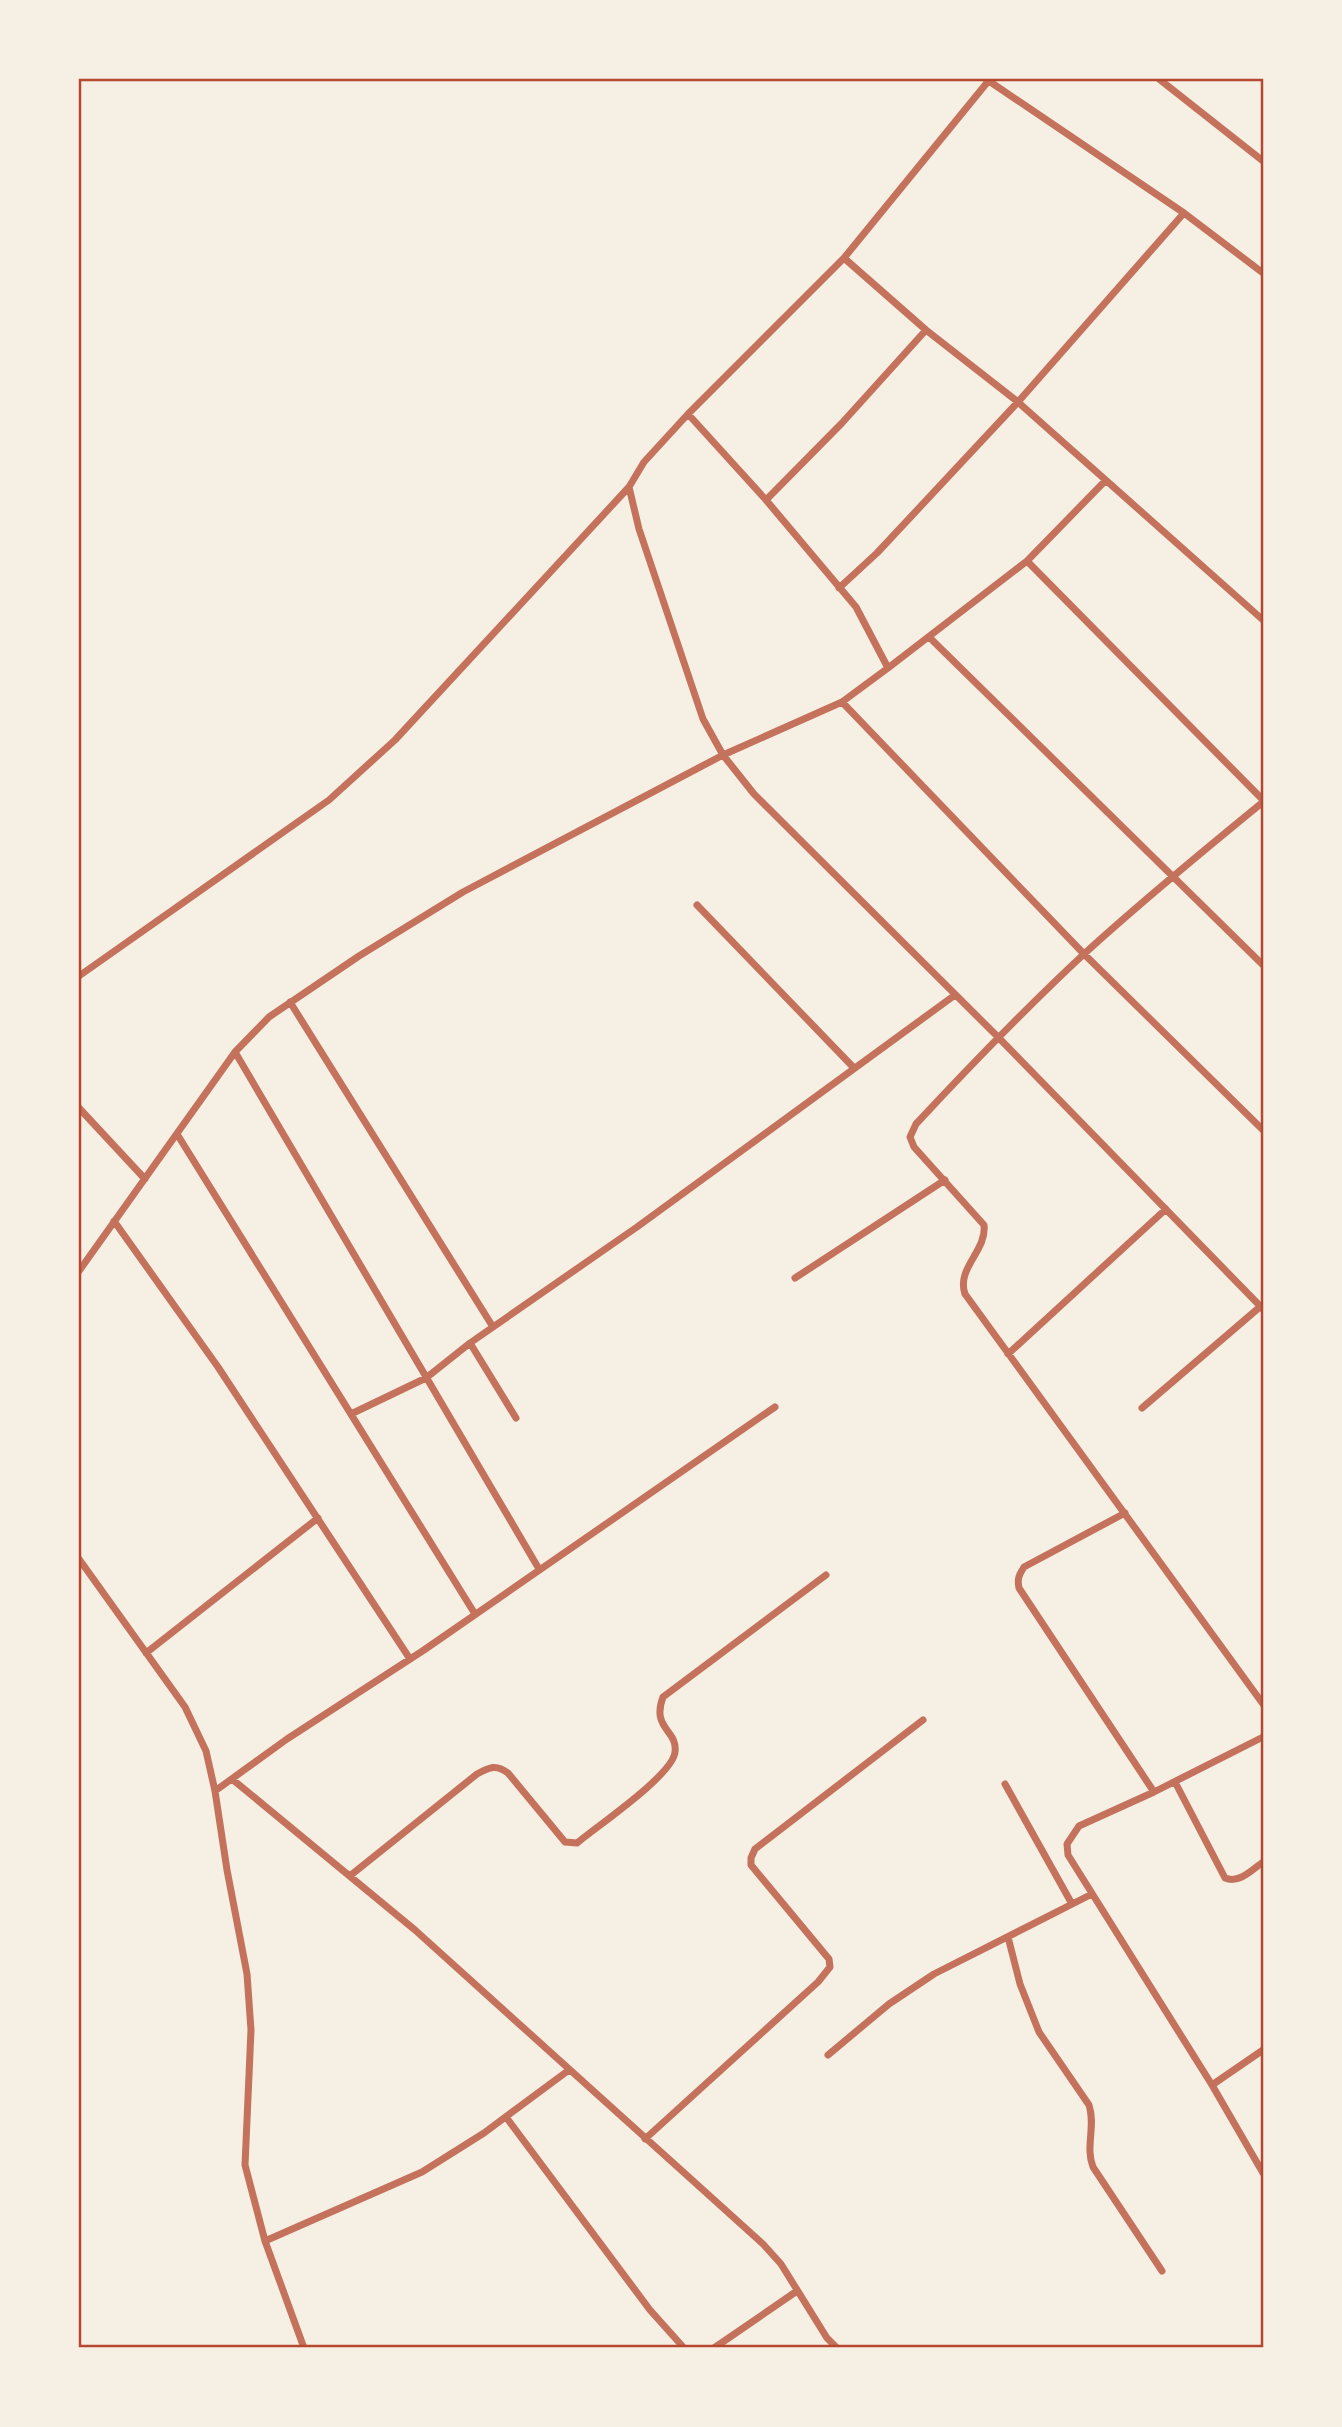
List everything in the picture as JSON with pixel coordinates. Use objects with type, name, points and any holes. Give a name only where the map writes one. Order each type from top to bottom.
[{"type":"street","points":[[79,976],[330,800],[365,769],[450,682],[629,487],[644,461],[688,414],[844,258],[988,79],[1184,213],[1263,273]]},
{"type":"street","points":[[1159,79],[1263,161]]},
{"type":"street","points":[[839,588],[877,553],[1018,402],[1184,213]]},
{"type":"street","points":[[844,258],[926,330],[1018,402],[1263,620]]},
{"type":"street","points":[[766,500],[842,423],[926,330]]},
{"type":"street","points":[[688,414],[766,500],[856,607],[888,668]]},
{"type":"street","points":[[79,1271],[235,1052],[269,1017],[359,956],[463,892],[723,755],[842,702],[1027,561],[1105,481]]},
{"type":"street","points":[[629,487],[639,529],[703,719],[723,755],[754,794],[998,1037],[1262,1308],[1142,1408]]},
{"type":"street","points":[[1027,561],[1263,801],[1173,875],[1084,954],[998,1037],[916,1124],[910,1137],[914,1147],[984,1225],[983,1240],[963,1278],[965,1294],[1263,1703]]},
{"type":"street","points":[[929,637],[1263,965]]},
{"type":"street","points":[[842,702],[1084,954],[1263,1130]]},
{"type":"street","points":[[697,905],[854,1068]]},
{"type":"street","points":[[351,1414],[426,1378],[470,1343],[637,1227],[955,995]]},
{"type":"street","points":[[290,1002],[493,1327]]},
{"type":"street","points":[[235,1052],[539,1569]]},
{"type":"street","points":[[79,1108],[145,1179]]},
{"type":"street","points":[[177,1134],[475,1614]]},
{"type":"street","points":[[794,1278],[945,1180]]},
{"type":"street","points":[[1008,1354],[1166,1209]]},
{"type":"street","points":[[114,1222],[218,1367],[410,1659]]},
{"type":"street","points":[[470,1343],[516,1418]]},
{"type":"street","points":[[215,1791],[286,1739],[410,1659],[775,1407]]},
{"type":"street","points":[[1125,1513],[1024,1567],[1018,1576],[1018,1582],[1019,1588],[1154,1793]]},
{"type":"street","points":[[146,1653],[317,1518]]},
{"type":"street","points":[[79,1559],[185,1707],[198,1729],[206,1751],[247,1974],[251,2030],[245,2165],[265,2241],[304,2348]]},
{"type":"street","points":[[351,1875],[477,1774],[491,1766],[500,1767],[508,1773],[565,1842],[577,1843],[655,1781],[672,1763],[675,1742],[661,1722],[659,1713],[663,1698],[826,1575]]},
{"type":"street","points":[[645,2139],[818,1982],[830,1967],[829,1959],[751,1865],[755,1849],[923,1720]]},
{"type":"street","points":[[1263,1737],[1154,1793],[1079,1826],[1068,1844],[1068,1855],[1262,2163],[1263,2173]]},
{"type":"street","points":[[232,1779],[351,1875],[763,2244],[780,2264],[836,2348]]},
{"type":"street","points":[[1175,1782],[1225,1878],[1238,1879],[1263,1862]]},
{"type":"street","points":[[1005,1784],[1072,1904]]},
{"type":"street","points":[[828,2055],[889,2004],[934,1974],[1092,1894]]},
{"type":"street","points":[[1009,1937],[1020,1984],[1034,2022],[1089,2105],[1093,2119],[1090,2147],[1093,2167],[1162,2271]]},
{"type":"street","points":[[1212,2085],[1263,2050]]},
{"type":"street","points":[[265,2241],[422,2172],[506,2117],[569,2070]]},
{"type":"street","points":[[506,2117],[650,2310],[684,2348]]},
{"type":"street","points":[[714,2348],[797,2291]]}]
